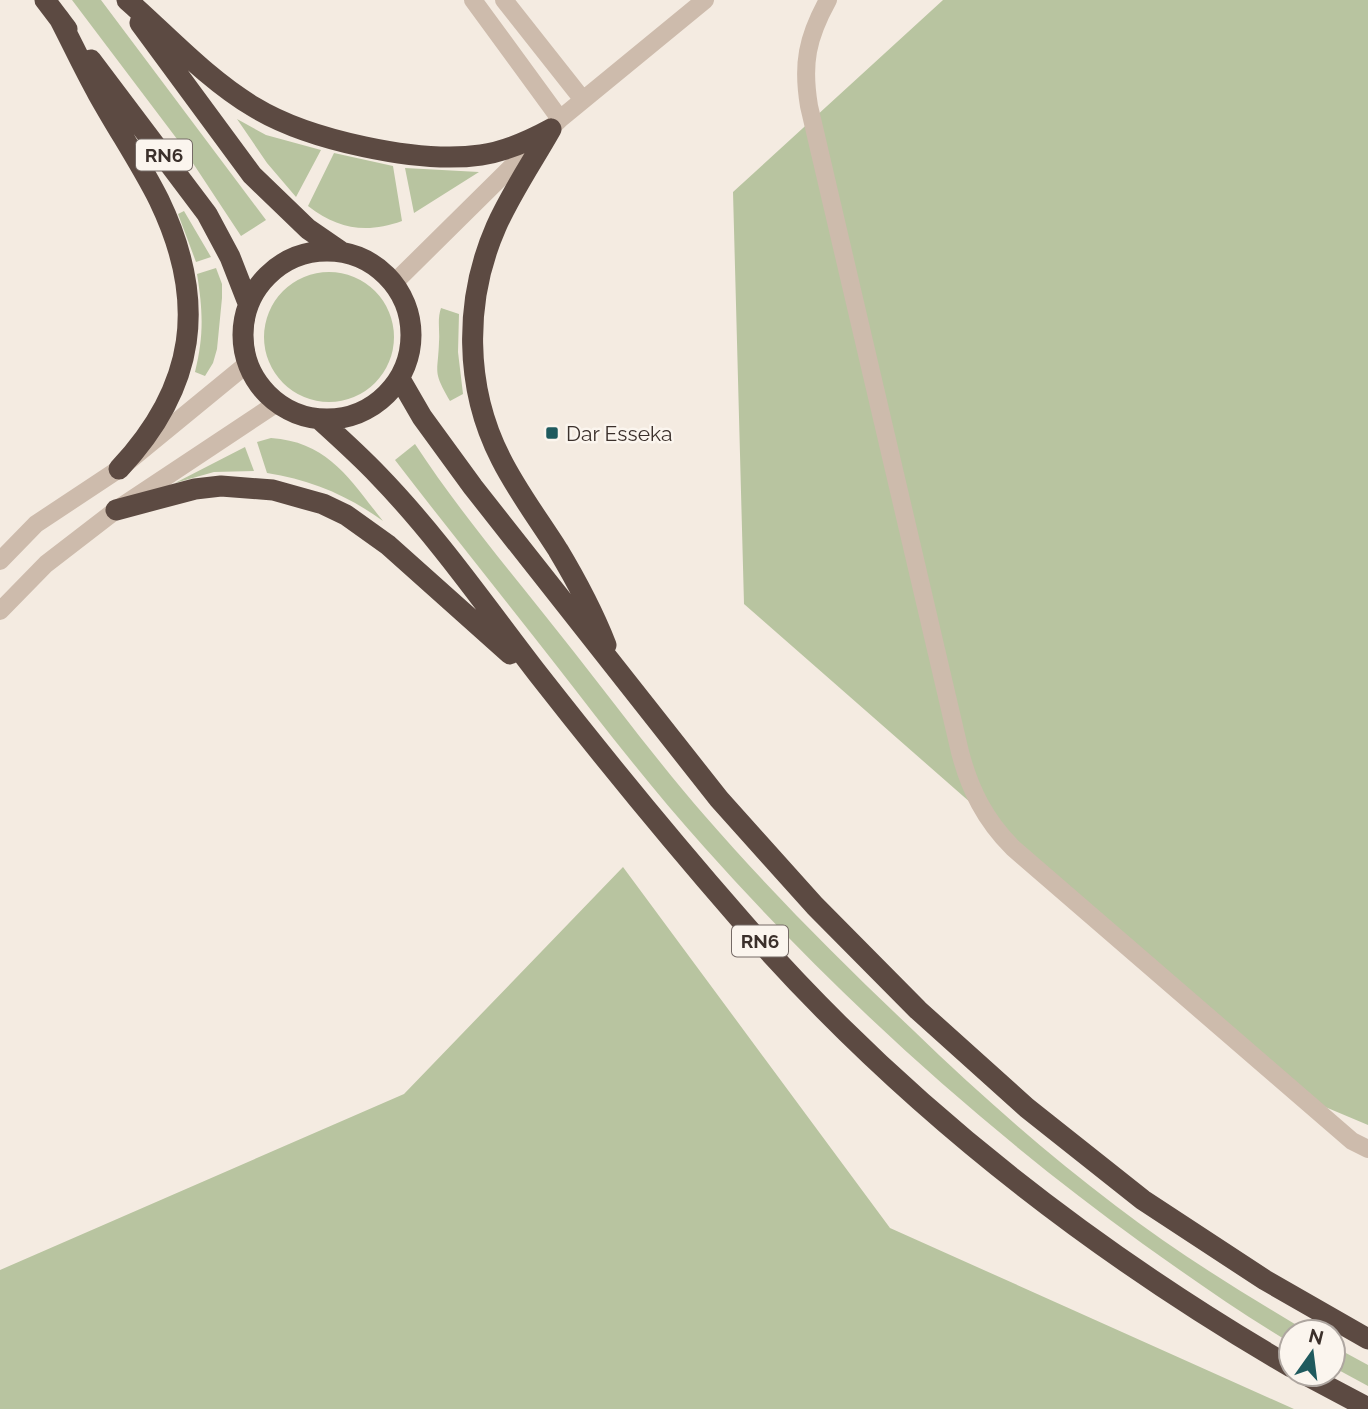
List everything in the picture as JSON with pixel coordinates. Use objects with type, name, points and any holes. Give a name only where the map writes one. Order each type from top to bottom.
[{"type":"highway","name":"RN6","points":[[45,0],[193,193],[219,235],[248,303],[243,323],[243,344],[247,364],[264,392],[277,403],[304,416],[319,419],[380,476],[550,690],[740,919],[811,996],[886,1070],[965,1140],[1047,1206],[1133,1268],[1221,1326],[1277,1359]]},
{"type":"highway","name":"RN6","points":[[125,0],[252,175],[308,229],[340,251],[360,257],[379,268],[394,283],[406,305],[412,330],[410,356],[400,379]]},
{"type":"highway","points":[[125,0],[233,94],[303,130],[405,153],[463,157],[509,148],[555,124]]},
{"type":"highway","points":[[59,18],[97,93],[159,201],[177,241],[186,273],[190,305],[188,338],[181,369],[155,425],[119,469]]},
{"type":"highway","points":[[555,124],[497,225],[484,257],[472,325],[473,360],[481,405],[501,459],[581,590],[618,673]]},
{"type":"highway","points":[[248,303],[270,272],[285,262],[312,252],[340,251]]},
{"type":"highway","points":[[319,419],[343,418],[365,411],[385,397],[400,379],[422,417],[460,470],[719,799],[815,906],[918,1010],[1027,1108],[1143,1200],[1265,1280],[1368,1339]]},
{"type":"highway","points":[[116,510],[195,489],[221,486],[273,490],[323,504],[346,515],[388,545],[550,690]]},
{"type":"highway","points":[[1330,1388],[1368,1408]]},
{"type":"street","points":[[473,0],[555,124]]},
{"type":"street","points":[[504,0],[583,100]]},
{"type":"street","points":[[394,283],[555,124],[705,0]]},
{"type":"street","points":[[828,0],[814,28],[806,58],[804,79],[807,97],[960,752],[977,802],[987,819],[1013,848],[1352,1141],[1368,1149]]},
{"type":"street","points":[[0,545],[119,469],[247,364]]},
{"type":"street","points":[[0,611],[46,564],[116,510],[277,403]]},
{"type":"street","points":[[0,562],[36,524]]},
{"type":"green space","points":[[72,0],[101,0],[266,220],[241,236],[177,139]]},
{"type":"green space","points":[[943,0],[1368,0],[1368,1125],[1311,1101],[744,604],[733,192]]},
{"type":"green space","points":[[237,119],[266,135],[321,150],[296,197],[267,163]]},
{"type":"green space","points":[[334,153],[393,166],[402,221],[376,227],[353,227],[330,220],[308,206]]},
{"type":"green space","points":[[405,168],[479,172],[414,213]]},
{"type":"green space","points":[[184,211],[211,257],[196,262],[178,214]]},
{"type":"green space","points":[[216,268],[222,284],[217,349],[205,376],[195,372],[202,323],[197,274]]},
{"type":"green space","points":[[329,272],[354,277],[375,291],[389,312],[394,337],[389,362],[375,383],[354,397],[329,402],[304,397],[283,383],[269,362],[264,337],[269,312],[283,291],[304,277]]},
{"type":"green space","points":[[441,308],[459,314],[458,352],[463,394],[450,401],[437,372]]},
{"type":"green space","points":[[271,438],[291,441],[323,455],[348,478],[383,521],[328,490],[267,473],[257,442]]},
{"type":"green space","points":[[415,444],[472,524],[671,776],[755,872],[833,953],[987,1099],[1090,1186],[1186,1256],[1285,1318],[1277,1318],[1277,1335],[1143,1244],[1025,1154],[913,1058],[806,956],[705,848],[647,781],[395,460]]},
{"type":"green space","points":[[245,447],[254,471],[214,472],[175,483]]},
{"type":"green space","points":[[623,867],[890,1228],[1294,1409],[0,1409],[0,1270],[404,1094]]},
{"type":"green space","points":[[1347,1354],[1368,1365],[1368,1386],[1347,1375]]},
{"type":"place","name":"Dar Esseka","points":[[552,433]]}]
